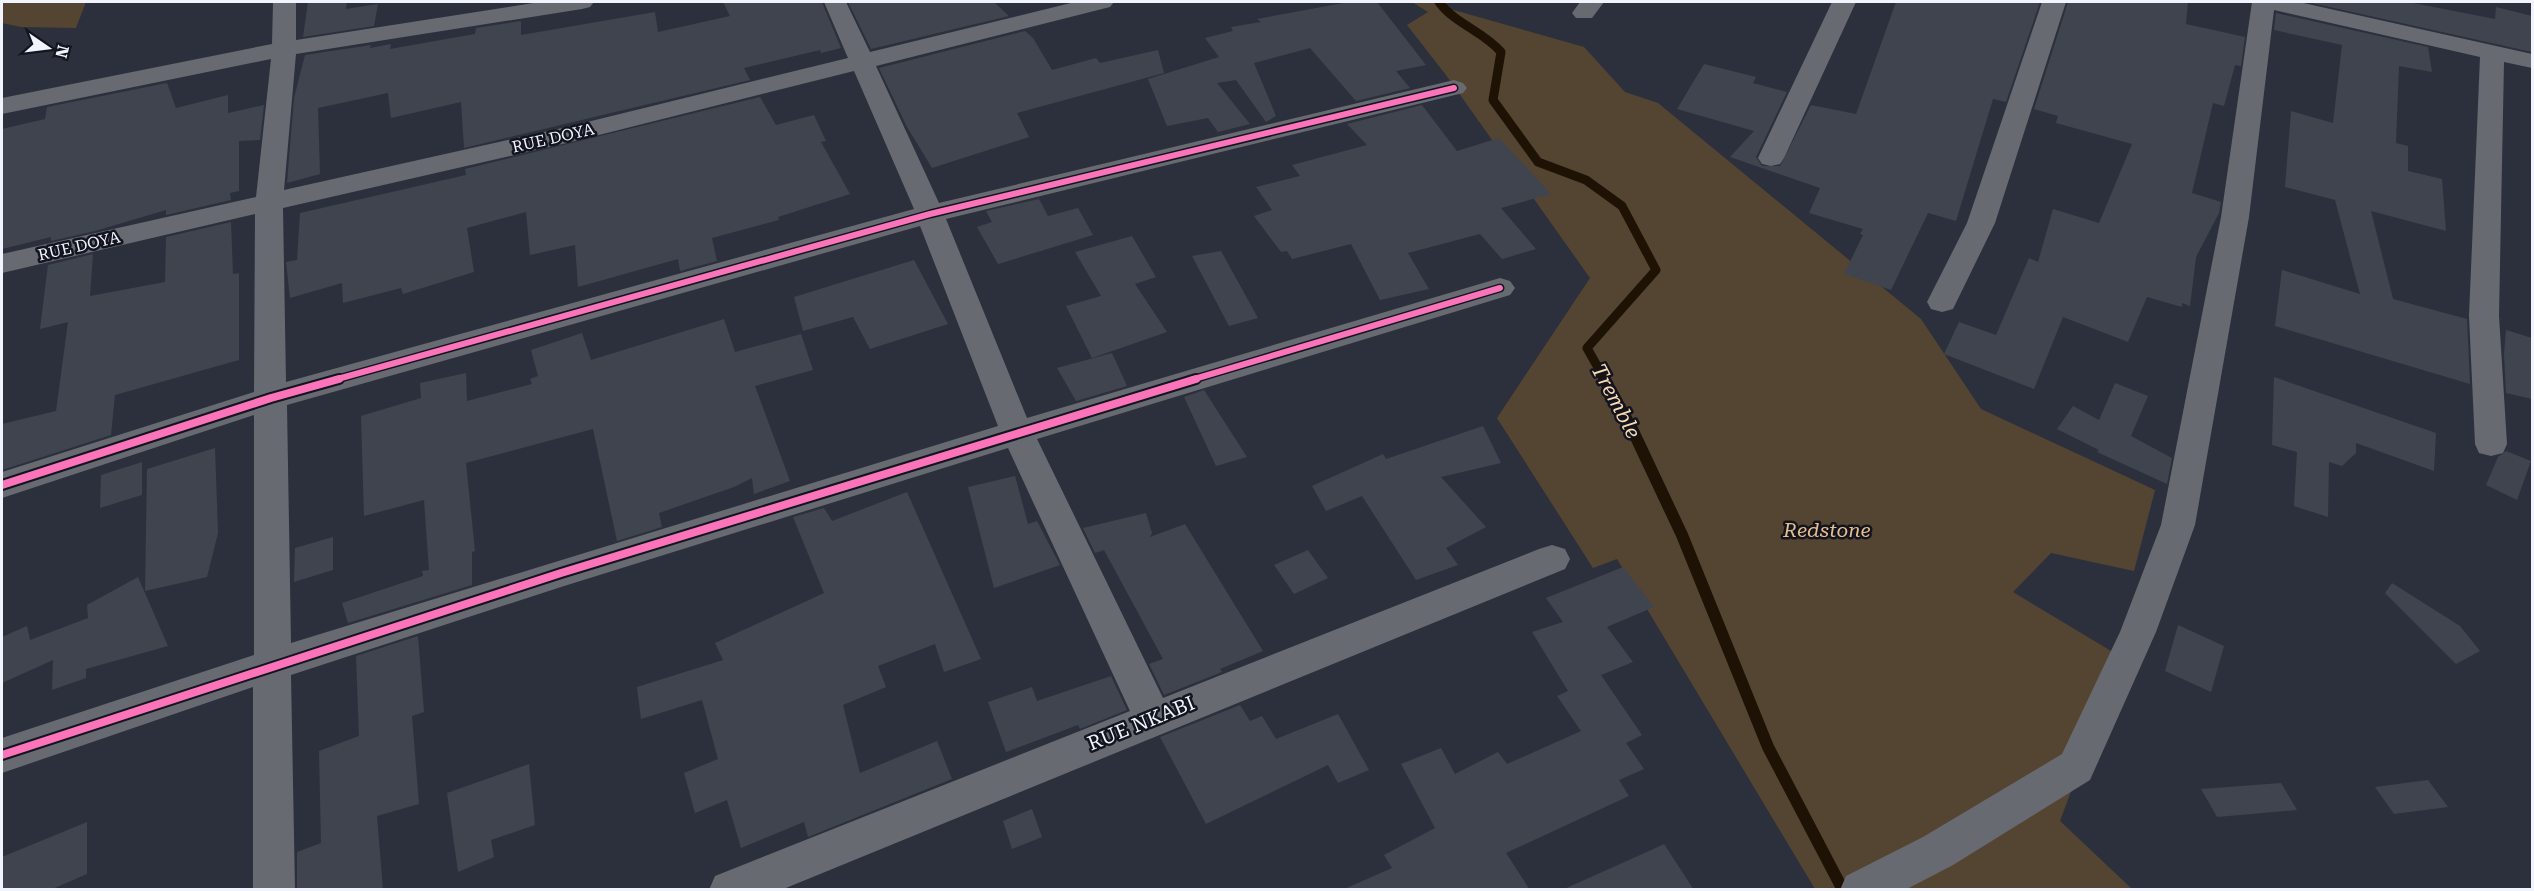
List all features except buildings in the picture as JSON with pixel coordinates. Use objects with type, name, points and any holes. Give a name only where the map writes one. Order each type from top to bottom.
[{"type":"street","points":[[274,890],[269,202],[284,49],[284,2]]},
{"type":"street","points":[[2,106],[284,49],[582,2]]},
{"type":"street","points":[[835,2],[930,214],[1017,432],[1153,718]]},
{"type":"street","name":"RUE DOYA","points":[[2,263],[571,134],[1102,2]]},
{"type":"street","points":[[1771,158],[1844,2]]},
{"type":"street","points":[[1942,302],[1981,223],[2054,2]]},
{"type":"street","points":[[1861,890],[1938,851],[2076,766],[2138,632],[2178,525],[2235,217],[2263,2]]},
{"type":"street","points":[[2270,2],[2532,61]]},
{"type":"street","points":[[2491,444],[2484,316],[2492,52]]},
{"type":"street","points":[[2,485],[271,398],[930,214],[1454,88]]},
{"type":"street","points":[[2,755],[272,663],[1017,432],[1500,288]]},
{"type":"street","name":"RUE NKABI","points":[[730,890],[1552,559]]},
{"type":"green space","points":[[2,2],[86,2],[76,28],[21,27],[2,23]]},
{"type":"green space","name":"Redstone","points":[[1412,2],[1449,2],[1443,7],[1584,47],[1625,92],[1658,103],[1921,319],[1981,409],[2155,490],[2134,571],[2051,553],[2013,592],[2121,657],[2060,821],[2132,889],[1815,889],[1617,559],[1593,568],[1497,418],[1590,278],[1446,75],[1407,25],[1428,12]]},
{"type":"waterway","name":"Tremble","points":[[1439,2],[1453,16],[1486,38],[1501,52],[1493,100],[1538,162],[1586,180],[1622,206],[1656,270],[1587,348],[1605,380]]},
{"type":"waterway","name":"Tremble","points":[[1604,379],[1633,431],[1682,535],[1768,747],[1843,890]]},
{"type":"cycle path","points":[[2,485],[271,398],[930,214],[1454,88]]},
{"type":"cycle path","points":[[2,755],[374,632],[749,514],[1500,288]]}]
